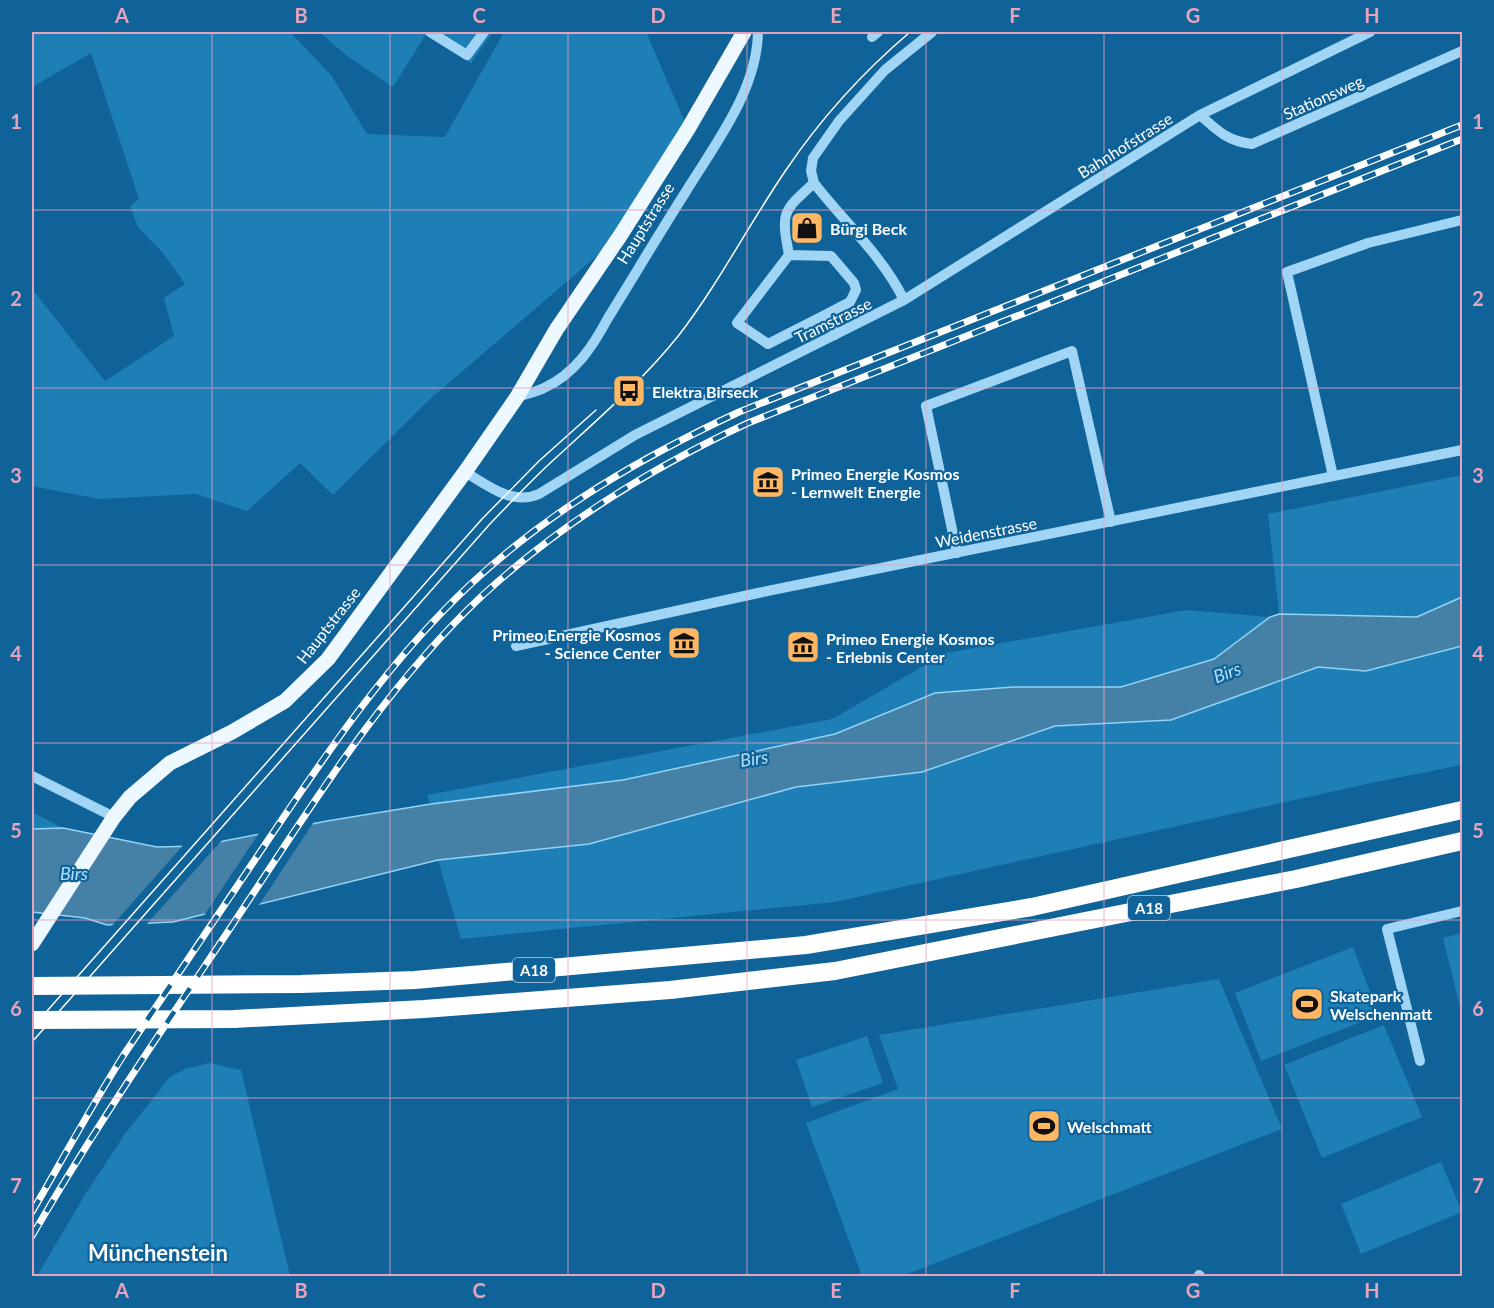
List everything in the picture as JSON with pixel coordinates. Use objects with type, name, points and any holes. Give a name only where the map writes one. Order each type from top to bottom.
[{"type":"highway","name":"A18","points":[[32,986],[301,984],[415,980],[806,945],[1032,907],[1462,810]]},
{"type":"highway","name":"A18","points":[[32,1020],[234,1018],[424,1009],[670,990],[824,972],[1296,879],[1462,841]]},
{"type":"main road","name":"Hauptstrasse","points":[[33,941],[130,797],[170,763],[259,718],[285,701],[328,659],[517,397],[556,330],[620,236],[688,129],[744,32]]},
{"type":"street","points":[[430,32],[467,56],[484,32]]},
{"type":"street","name":"Hauptstrasse","points":[[517,397],[546,387],[572,369],[591,349],[729,122],[749,80],[758,49],[758,32]]},
{"type":"street","points":[[904,300],[896,282],[879,258],[814,183],[811,171],[813,158],[839,121],[885,70],[932,32]]},
{"type":"street","name":"Bahnhofstrasse","points":[[904,300],[1200,115],[1370,32]]},
{"type":"street","name":"Stationsweg","points":[[1200,115],[1218,132],[1234,142],[1252,144],[1462,51]]},
{"type":"street","points":[[789,255],[831,256],[854,283],[856,290],[850,302],[768,344],[737,323],[789,255],[784,225],[787,209],[814,183]]},
{"type":"street","points":[[1333,476],[1287,272],[1368,243],[1462,220]]},
{"type":"street","name":"Tramstrasse","points":[[465,472],[505,495],[531,497],[635,435],[904,300]]},
{"type":"street","points":[[825,315],[836,335]]},
{"type":"street","points":[[957,553],[926,406],[1072,351],[1111,522]]},
{"type":"street","name":"Weidenstrasse","points":[[516,646],[588,629],[1462,450]]},
{"type":"street","points":[[32,776],[114,818]]},
{"type":"street","points":[[1420,1061],[1387,929],[1462,911]]},
{"type":"shaded area","points":[[32,32],[290,32],[331,75],[367,134],[445,137],[504,32],[646,32],[688,129],[620,236],[429,400],[333,495],[300,463],[247,511],[196,494],[99,499],[32,486],[32,289],[105,381],[174,336],[164,298],[185,284],[163,253],[138,227],[130,206],[139,199],[91,53],[32,87]]},
{"type":"shaded area","points":[[319,32],[493,32],[471,63],[426,34],[393,87],[346,55]]},
{"type":"shaded area","points":[[1462,475],[1462,597],[1417,617],[1279,614],[1268,514]]},
{"type":"shaded area","points":[[1186,610],[1270,617],[1214,659],[1121,687],[1013,687],[935,693],[835,734],[627,780],[431,804],[427,795],[832,719],[946,653]]},
{"type":"shaded area","points":[[1462,646],[1462,765],[1371,783],[835,902],[461,939],[438,860],[589,844],[796,787],[922,772],[1055,726],[1171,720],[1318,667],[1366,671]]},
{"type":"shaded area","points":[[32,812],[63,828],[32,829]]},
{"type":"shaded area","points":[[1462,933],[1462,1015],[1443,938]]},
{"type":"shaded area","name":"Skatepark Welschenmatt","points":[[1353,947],[1379,1015],[1261,1061],[1235,993]]},
{"type":"shaded area","name":"Welschmatt","points":[[1219,979],[1282,1129],[902,1276],[862,1276],[806,1123],[898,1089],[879,1035]]},
{"type":"shaded area","points":[[1384,1025],[1422,1117],[1322,1158],[1284,1065]]},
{"type":"shaded area","points":[[867,1036],[883,1083],[812,1107],[796,1060]]},
{"type":"shaded area","points":[[209,1063],[241,1070],[290,1276],[37,1276],[86,1193],[125,1134],[169,1078],[185,1069]]},
{"type":"shaded area","points":[[1441,1162],[1462,1212],[1361,1254],[1341,1204]]},
{"type":"water","name":"Birs","points":[[1462,597],[1462,646],[1366,671],[1318,667],[1171,720],[1055,726],[922,772],[796,787],[589,844],[438,860],[232,911],[209,913],[173,922],[107,925],[85,918],[32,912],[32,829],[63,828],[157,847],[198,846],[431,804],[623,780],[835,734],[935,693],[1013,687],[1121,687],[1214,659],[1270,617],[1279,614],[1417,617]]},
{"type":"pier","points":[[315,820],[257,908],[233,914],[203,917],[261,830]]},
{"type":"pier","points":[[224,838],[145,926],[110,928],[185,843]]},
{"type":"tram line","points":[[32,1042],[489,525],[540,473],[632,387],[664,353],[694,315],[772,190],[813,132],[859,80],[910,32]]},
{"type":"tram line","points":[[32,1028],[482,519],[539,461],[596,410]]},
{"type":"railway","points":[[32,1212],[123,1056],[352,719],[409,648],[440,614],[473,582],[534,531],[599,486],[633,466],[739,412],[1462,125]]},
{"type":"railway","points":[[32,1236],[130,1078],[319,795],[380,710],[447,631],[484,594],[545,543],[609,498],[712,440],[748,423],[1462,139]]},
{"type":"place","name":"Bürgi Beck","points":[[807,228]]},
{"type":"place","name":"Elektra Birseck","points":[[629,391]]},
{"type":"place","name":"Primeo Energie Kosmos - Lernwelt Energie","points":[[768,482]]},
{"type":"place","name":"Primeo Energie Kosmos - Science Center","points":[[684,643]]},
{"type":"place","name":"Primeo Energie Kosmos - Erlebnis Center","points":[[803,647]]},
{"type":"place","name":"Skatepark Welschenmatt","points":[[1307,1004]]},
{"type":"place","name":"Welschmatt","points":[[1044,1126]]},
{"type":"district","name":"Münchenstein","points":[[158,1252]]}]
